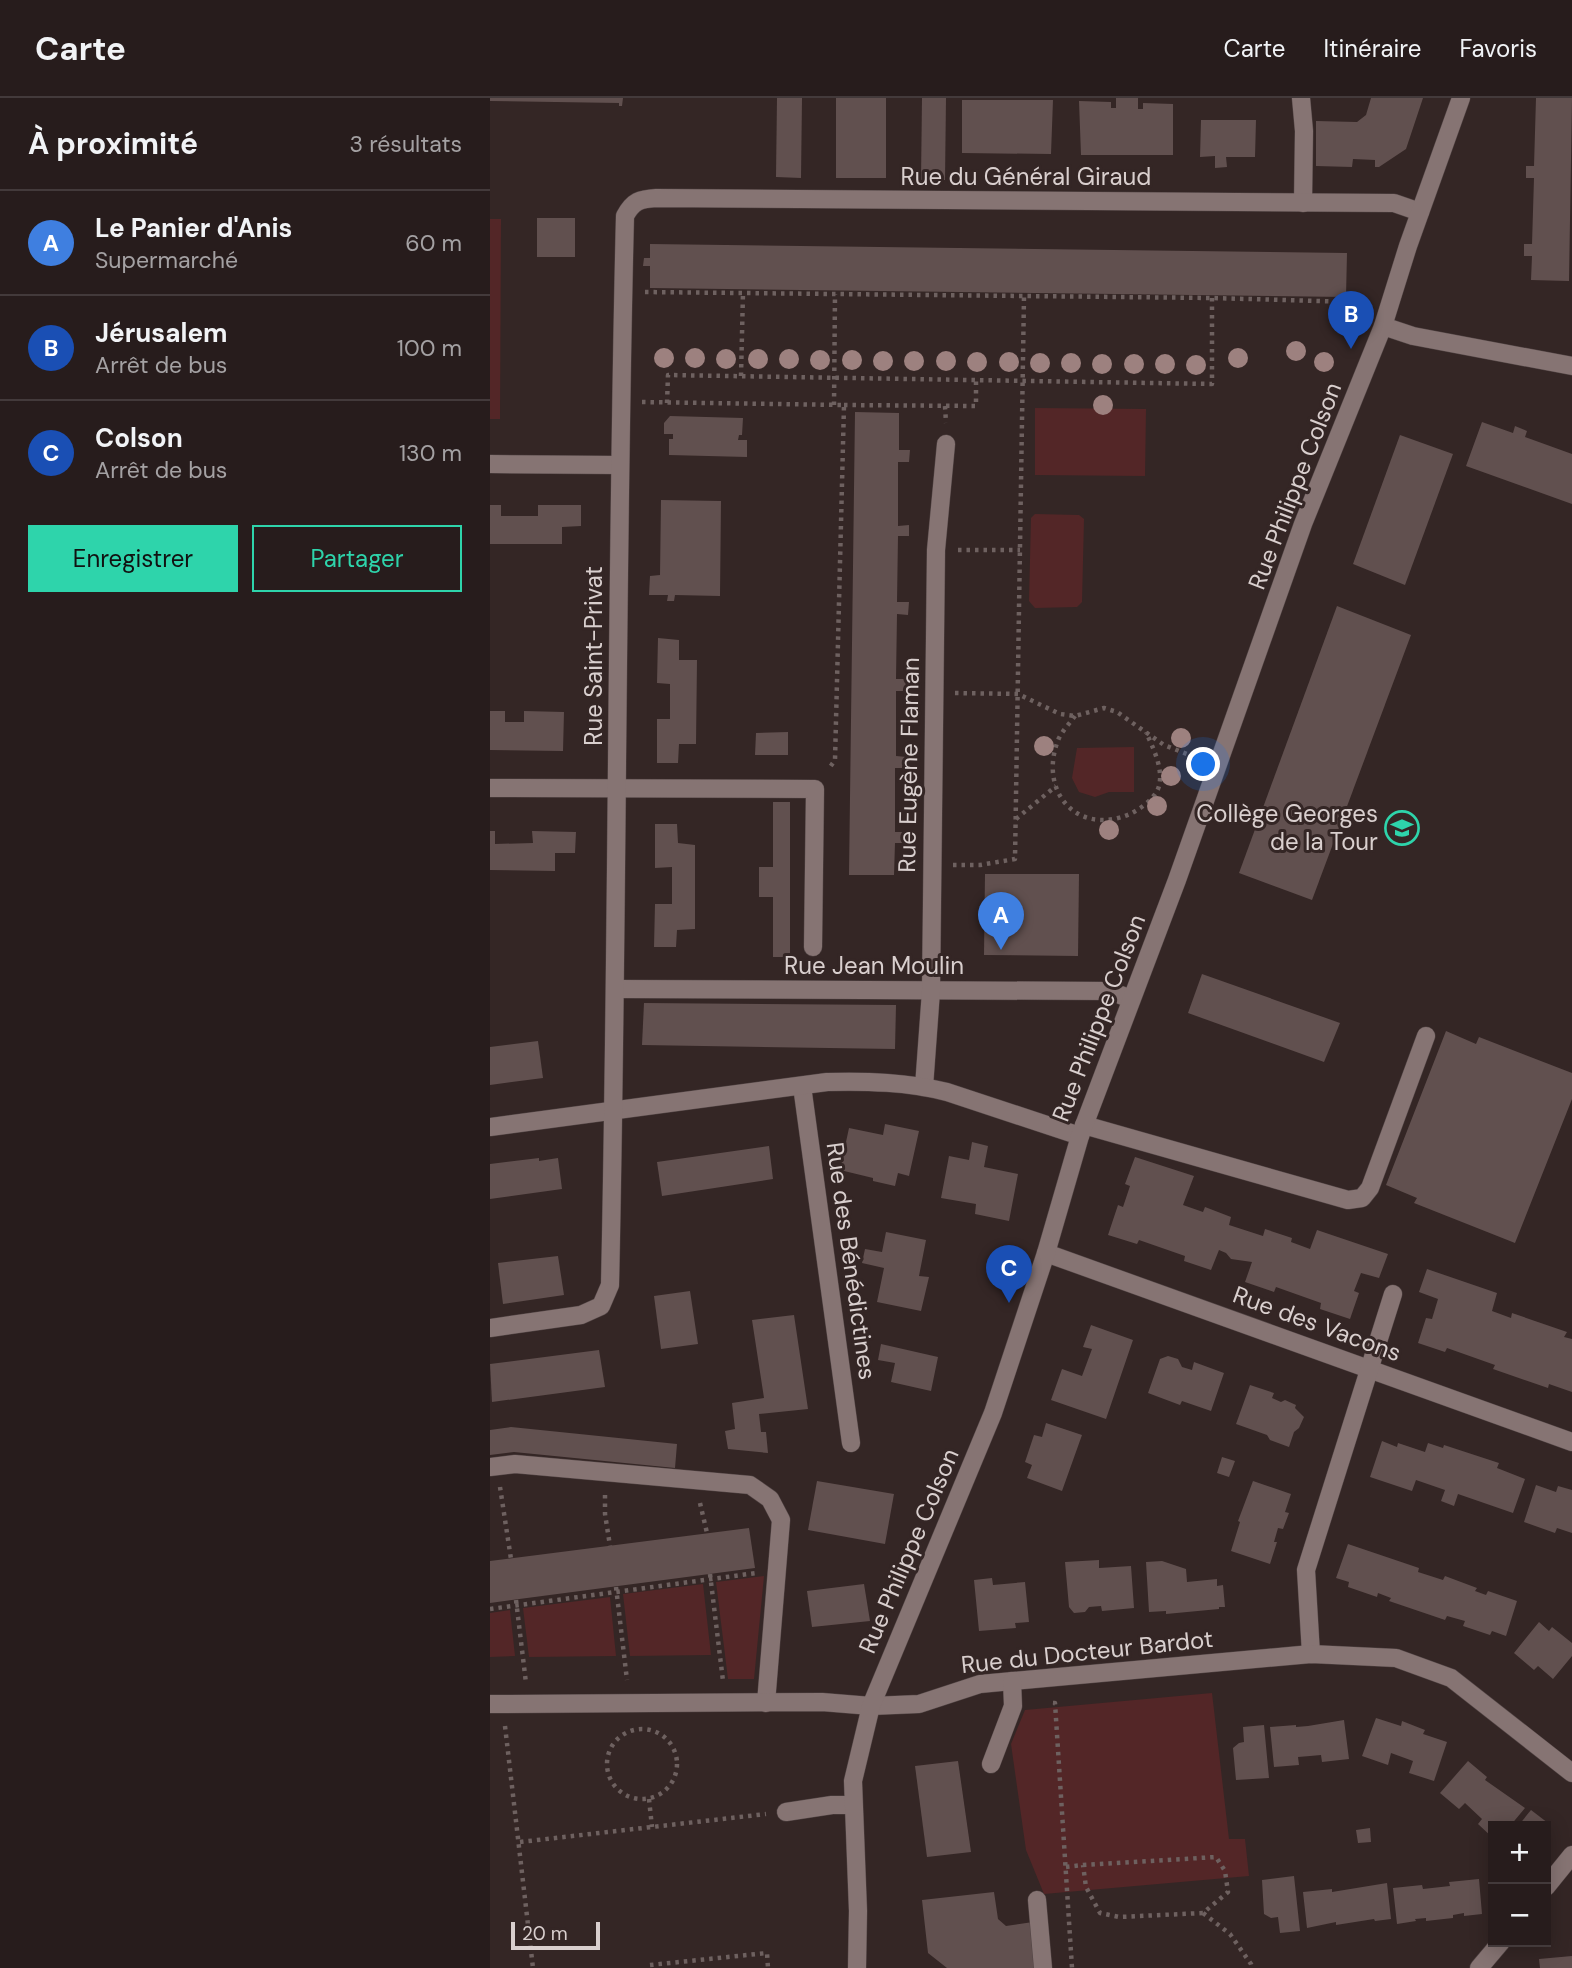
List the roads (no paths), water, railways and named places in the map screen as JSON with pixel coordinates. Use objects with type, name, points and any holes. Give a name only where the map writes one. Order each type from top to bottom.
[{"type":"street","points":[[1301,98],[1304,131],[1303,203]]},
{"type":"street","name":"Rue Philippe Colson","points":[[857,1968],[858,1911],[853,1805],[855,1767],[871,1706],[993,1413],[1046,1253],[1082,1130],[1217,766],[1303,524],[1385,318],[1461,98]]},
{"type":"street","name":"Rue du Général Giraud","points":[[631,205],[641,199],[656,198],[1394,203],[1420,212]]},
{"type":"street","name":"Rue Saint-Privat","points":[[490,1328],[581,1315],[601,1306],[610,1285],[616,989],[619,465],[625,216],[631,205]]},
{"type":"street","points":[[1385,318],[1413,336],[1572,366]]},
{"type":"street","name":"Rue Eugène Flaman","points":[[924,1087],[931,991],[936,550],[946,444]]},
{"type":"street","points":[[490,464],[619,465]]},
{"type":"street","points":[[490,788],[815,789],[813,947]]},
{"type":"street","name":"Rue Jean Moulin","points":[[616,989],[1110,991],[1131,999]]},
{"type":"street","points":[[490,1127],[827,1082],[867,1081],[924,1087],[1348,1200],[1362,1198],[1370,1188],[1426,1036]]},
{"type":"street","name":"Rue des Bénédictines","points":[[802,1086],[851,1443]]},
{"type":"street","name":"Rue des Vacons","points":[[1046,1253],[1572,1442]]},
{"type":"street","points":[[1311,1654],[1306,1570],[1393,1294]]},
{"type":"street","points":[[494,1466],[515,1464],[750,1485],[770,1499],[781,1520],[766,1703]]},
{"type":"street","name":"Rue du Docteur Bardot","points":[[498,1704],[919,1704],[980,1684],[1311,1654],[1396,1658],[1451,1678],[1572,1773]]},
{"type":"street","points":[[991,1764],[1013,1706],[1012,1681]]},
{"type":"street","points":[[786,1812],[832,1805],[853,1805]]},
{"type":"street","points":[[1548,1884],[1572,1855]]},
{"type":"street","points":[[1037,1900],[1043,1968]]},
{"type":"street","points":[[1479,1968],[1497,1947]]},
{"type":"place","name":"Jérusalem","points":[[1351,349]]},
{"type":"place","name":"Collège Georges de la Tour","points":[[1402,828]]},
{"type":"place","name":"Le Panier d'Anis","points":[[1001,950]]},
{"type":"place","name":"Colson","points":[[1009,1303]]}]
